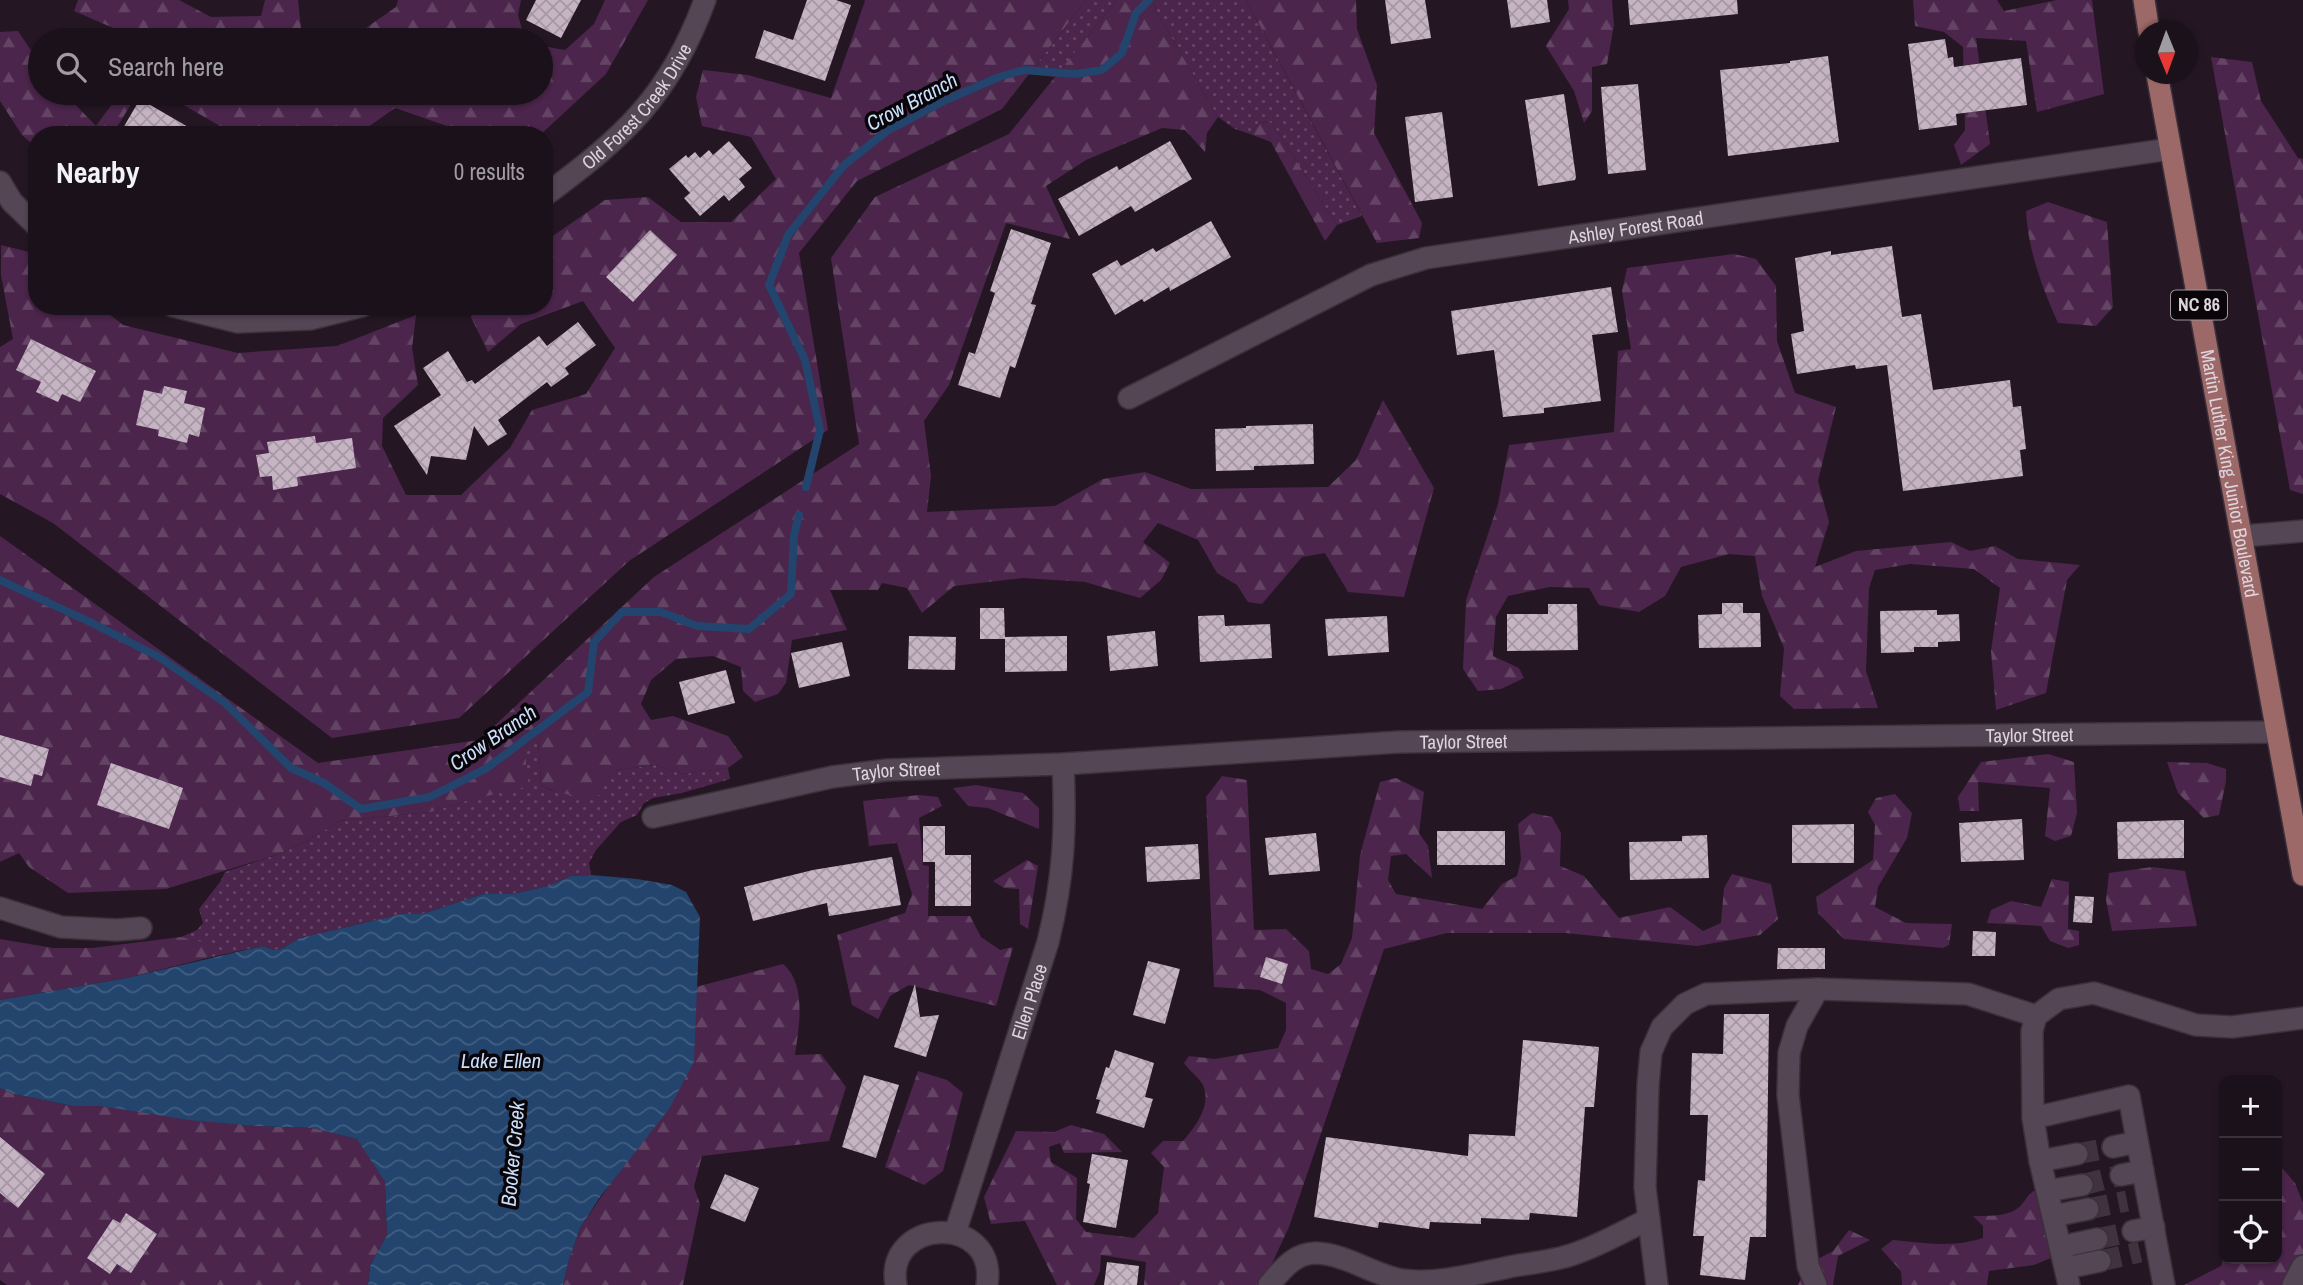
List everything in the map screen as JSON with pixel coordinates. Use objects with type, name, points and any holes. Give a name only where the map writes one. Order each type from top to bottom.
[{"type":"main road","points":[[2144,0],[2147,21]]},
{"type":"main road","name":"Martin Luther King Junior Boulevard","points":[[2159,84],[2303,875]]},
{"type":"street","name":"Old Forest Creek Drive","points":[[553,189],[594,159],[627,129],[652,100],[690,39],[705,0]]},
{"type":"street","name":"Ashley Forest Road","points":[[1129,398],[1371,275],[1426,258],[2170,149]]},
{"type":"street","points":[[0,182],[12,202],[28,217]]},
{"type":"street","points":[[210,315],[238,322],[310,319],[326,315]]},
{"type":"street","points":[[2243,536],[2303,531]]},
{"type":"street","name":"Taylor Street","points":[[653,817],[832,777],[911,769],[1063,764],[1398,742],[2277,732]]},
{"type":"street","name":"Ellen Place","points":[[955,1233],[1048,942],[1058,901],[1066,815],[1063,764]]},
{"type":"street","points":[[0,908],[61,927],[117,930],[141,928]]},
{"type":"street","points":[[1657,1285],[1644,1187],[1651,1052],[1662,1027],[1685,1004],[1706,994],[1818,989],[1968,994],[2036,1016]]},
{"type":"street","points":[[1816,1285],[1808,1266],[1788,1095],[1789,1053],[1797,1026],[1818,989]]},
{"type":"street","points":[[2100,1261],[2068,1277],[2040,1161],[2033,1118],[2032,1031],[2036,1016],[2059,999],[2094,993],[2196,1026],[2232,1027],[2303,1018]]},
{"type":"street","points":[[2033,1118],[2129,1096],[2143,1171],[2138,1199],[2143,1229],[2149,1251],[2164,1285]]},
{"type":"street","points":[[2113,1147],[2137,1142]]},
{"type":"street","points":[[2040,1161],[2077,1154]]},
{"type":"street","points":[[2121,1175],[2143,1171]]},
{"type":"street","points":[[2048,1191],[2082,1185]]},
{"type":"street","points":[[2053,1216],[2088,1209]]},
{"type":"street","points":[[1269,1285],[1286,1265],[1302,1255],[1317,1253],[1348,1261],[1395,1279],[1433,1281],[1569,1256],[1649,1219]]},
{"type":"street","points":[[896,1285],[897,1264],[904,1251],[914,1240],[927,1233],[941,1231],[955,1233],[979,1250],[985,1262],[987,1285]]},
{"type":"street","points":[[2060,1247],[2097,1239]]},
{"type":"street","points":[[2293,1285],[2303,1266]]},
{"type":"green space","points":[[78,0],[179,0],[211,17],[261,16],[265,0],[298,0],[301,28],[113,28],[74,11]]},
{"type":"green space","points":[[398,0],[521,0],[518,15],[522,28],[366,28],[396,7]]},
{"type":"green space","points":[[605,0],[648,0],[606,74],[550,126],[447,126],[395,108],[370,126],[220,126],[184,105],[553,105],[553,48],[565,50],[594,24]]},
{"type":"green space","points":[[1086,0],[1117,0],[1055,77],[1029,74]]},
{"type":"green space","points":[[1086,0],[1002,109],[857,181],[799,253],[828,430],[629,561],[459,718],[332,738],[53,523],[0,494],[0,347],[13,339],[1,275],[1,245],[28,252],[28,315],[110,315],[123,325],[238,353],[337,346],[416,315],[412,348],[418,385],[383,418],[382,446],[406,495],[461,495],[510,448],[532,410],[586,394],[615,348],[583,301],[553,312],[553,236],[605,200],[648,197],[681,222],[731,222],[776,179],[751,137],[702,126],[696,97],[703,70],[748,75],[831,98],[865,1]]},
{"type":"green space","points":[[1117,0],[1152,0],[1218,117],[1207,133],[1205,152],[1185,130],[1162,128],[1086,160],[1046,186],[1070,239],[1006,223],[949,385],[924,421],[931,476],[927,512],[1055,506],[1103,479],[1145,472],[1191,489],[1328,487],[1356,460],[1383,400],[1434,488],[1404,597],[1348,592],[1325,553],[1302,557],[1262,604],[1248,602],[1237,585],[1217,573],[1198,540],[1158,523],[1143,542],[1170,563],[1161,580],[1140,598],[1085,582],[1023,578],[954,586],[922,613],[907,588],[882,583],[878,590],[830,590],[847,630],[792,640],[786,683],[778,694],[755,702],[743,691],[741,667],[713,656],[676,659],[651,680],[641,704],[651,720],[673,716],[728,736],[743,757],[728,768],[683,774],[655,765],[617,770],[601,779],[600,795],[570,795],[541,785],[538,737],[526,746],[529,786],[431,812],[339,821],[307,841],[279,854],[166,889],[68,893],[29,867],[19,853],[0,862],[0,536],[318,763],[479,740],[654,577],[859,444],[831,258],[875,197],[1009,134]]},
{"type":"green space","points":[[1152,0],[1246,0],[1362,216],[1337,225],[1272,123],[1260,122],[1250,134],[1235,129],[1218,117]]},
{"type":"green space","points":[[1246,0],[1356,0],[1357,29],[1377,85],[1374,133],[1422,223],[1419,238],[1377,243]]},
{"type":"green space","points":[[1568,0],[1612,0],[1614,25],[1607,64],[1592,67],[1592,111],[1584,123],[1574,91],[1546,46],[1569,9]]},
{"type":"green space","points":[[1913,0],[1997,0],[2004,11],[2057,0],[2092,0],[2104,94],[2037,112],[2026,41],[1976,38],[1990,144],[1961,165],[1954,145],[1965,130],[1963,47],[1944,32],[1915,26]]},
{"type":"green space","points":[[18,31],[28,46],[28,105],[76,105],[96,126],[28,126],[28,140],[22,135],[0,101],[0,32]]},
{"type":"green space","points":[[2211,57],[2252,62],[2261,101],[2298,158],[2303,159],[2303,494],[2290,490]]},
{"type":"green space","points":[[111,105],[131,105],[118,126],[96,126]]},
{"type":"green space","points":[[1260,122],[1272,123],[1337,225],[1325,241],[1271,142],[1250,134]]},
{"type":"green space","points":[[2048,202],[2107,222],[2113,307],[2096,326],[2058,323],[2047,296],[2033,254],[2026,211]]},
{"type":"green space","points":[[1734,254],[1756,259],[1776,286],[1777,341],[1795,393],[1836,407],[1818,481],[1829,522],[1815,567],[1856,551],[1951,542],[1970,551],[1995,546],[2018,559],[2080,565],[2067,580],[2046,693],[1996,710],[1991,651],[2000,588],[1974,569],[1910,564],[1875,570],[1869,588],[1866,671],[1878,708],[1794,709],[1780,696],[1784,648],[1762,596],[1755,556],[1729,554],[1681,567],[1665,596],[1639,612],[1599,605],[1589,588],[1550,587],[1508,596],[1496,617],[1493,656],[1519,668],[1524,678],[1501,689],[1478,691],[1463,669],[1466,600],[1498,504],[1509,445],[1614,432],[1618,351],[1631,349],[1622,291],[1627,268]]},
{"type":"green space","points":[[545,315],[521,324],[488,352],[471,317]]},
{"type":"green space","points":[[538,736],[541,785],[550,790],[566,793],[617,770],[655,765],[683,774],[728,768],[730,779],[653,798],[644,803],[637,815],[621,822],[596,850],[589,863],[591,875],[571,876],[548,886],[512,894],[483,894],[422,914],[402,914],[300,938],[281,949],[262,946],[207,958],[211,952],[181,937],[197,930],[203,923],[199,909],[225,872],[279,854],[307,841],[339,821],[431,812],[462,802],[526,768],[526,746]]},
{"type":"green space","points":[[2048,754],[2074,762],[2077,813],[2071,836],[2055,841],[2045,836],[2050,788],[1978,782],[1979,811],[1960,811],[1958,797],[1981,762]]},
{"type":"green space","points":[[2167,762],[2207,763],[2226,769],[2219,815],[2204,818],[2178,793]]},
{"type":"green space","points":[[1222,776],[1247,780],[1254,930],[1286,929],[1309,951],[1311,969],[1328,974],[1341,964],[1352,938],[1360,855],[1380,782],[1396,778],[1424,792],[1419,833],[1428,846],[1432,878],[1406,854],[1391,856],[1388,880],[1396,894],[1482,909],[1502,884],[1517,876],[1521,859],[1518,824],[1532,813],[1552,817],[1561,833],[1560,866],[1584,876],[1619,918],[1670,907],[1703,931],[1721,923],[1724,888],[1732,874],[1771,884],[1778,919],[1760,935],[1697,946],[1565,933],[1447,933],[1384,949],[1289,1227],[1262,1285],[1144,1285],[1146,1262],[1101,1255],[1100,1271],[1094,1285],[1057,1285],[1025,1221],[991,1224],[984,1197],[1016,1131],[1054,1132],[1071,1125],[1104,1134],[1122,1152],[1064,1153],[1060,1143],[1049,1147],[1051,1162],[1077,1178],[1076,1219],[1086,1232],[1134,1238],[1158,1213],[1164,1167],[1151,1153],[1163,1141],[1183,1141],[1204,1108],[1203,1085],[1184,1063],[1189,1056],[1215,1059],[1278,1048],[1286,1030],[1286,1003],[1260,990],[1214,987],[1206,797]]},
{"type":"green space","points":[[976,785],[1023,793],[1039,808],[1039,829],[988,808],[968,806],[953,788]]},
{"type":"green space","points":[[1895,794],[1912,813],[1907,838],[1878,887],[1875,907],[1906,923],[1952,924],[1949,945],[1943,948],[1844,939],[1818,913],[1816,897],[1873,860],[1875,825],[1868,812],[1876,798]]},
{"type":"green space","points":[[919,795],[938,797],[942,806],[919,818],[923,865],[929,866],[928,916],[970,916],[981,937],[1000,950],[1013,947],[996,1006],[909,985],[890,996],[878,1019],[852,1005],[837,935],[905,913],[912,894],[897,843],[869,846],[863,801]]},
{"type":"green space","points":[[1027,860],[1038,866],[1028,929],[1020,924],[1019,889],[1004,888],[993,881]]},
{"type":"green space","points":[[2152,867],[2185,871],[2197,926],[2112,931],[2106,900],[2109,873]]},
{"type":"green space","points":[[2052,879],[2069,882],[2068,929],[2079,931],[2079,945],[2068,948],[2050,941],[2041,926],[1987,923],[1991,910],[2011,901],[2041,907]]},
{"type":"green space","points":[[181,937],[207,943],[211,952],[207,958],[127,978],[0,1000],[0,939],[53,948],[92,948]]},
{"type":"green space","points":[[783,964],[796,983],[800,1007],[795,1055],[821,1054],[846,1087],[829,1141],[702,1156],[694,1187],[700,1204],[683,1285],[563,1285],[580,1228],[693,1062],[696,987]]},
{"type":"green space","points":[[918,1071],[947,1080],[963,1093],[943,1171],[924,1185],[885,1167]]},
{"type":"green space","points":[[0,1088],[14,1094],[73,1106],[101,1106],[256,1126],[313,1128],[358,1139],[385,1182],[387,1235],[370,1266],[368,1285],[7,1285],[0,1280]]},
{"type":"green space","points":[[2283,1169],[2295,1183],[2303,1203],[2303,1285],[2184,1285],[2221,1266],[2282,1264]]},
{"type":"green space","points":[[2038,1189],[2058,1255],[2034,1265],[1989,1271],[1987,1285],[1902,1285],[1901,1271],[1881,1249],[1893,1240],[1949,1244],[1983,1238],[1983,1226],[1973,1216],[2000,1215],[2012,1211]]},
{"type":"green space","points":[[1849,1230],[1870,1240],[1838,1256],[1833,1285],[1798,1285],[1808,1264],[1833,1251]]},
{"type":"water","name":"Lake Ellen","points":[[591,875],[672,885],[686,892],[700,917],[694,1062],[669,1109],[600,1197],[580,1228],[563,1285],[368,1285],[370,1266],[387,1235],[385,1182],[357,1139],[313,1128],[189,1120],[101,1106],[73,1106],[14,1094],[0,1088],[0,1000],[127,978],[262,946],[281,949],[300,938],[402,914],[422,914],[483,894],[512,894],[548,886],[571,876]]},
{"type":"building","points":[[536,0],[581,0],[561,38],[553,34],[553,28],[542,28],[526,20]]},
{"type":"building","points":[[807,0],[836,0],[851,5],[825,81],[755,58],[764,30],[793,40]]},
{"type":"building","points":[[1385,0],[1425,0],[1431,38],[1391,44]]},
{"type":"building","points":[[1507,0],[1547,0],[1550,22],[1511,28]]},
{"type":"building","points":[[1628,0],[1737,0],[1738,14],[1630,25]]},
{"type":"building","points":[[1945,39],[1948,58],[1953,57],[1954,67],[2021,58],[2027,105],[1956,114],[1957,125],[1919,130],[1908,44]]},
{"type":"building","points":[[1828,56],[1839,142],[1728,156],[1720,70]]},
{"type":"building","points":[[1638,84],[1646,170],[1608,174],[1601,87]]},
{"type":"building","points":[[1564,94],[1576,177],[1575,180],[1538,186],[1525,100]]},
{"type":"building","points":[[136,105],[150,105],[186,126],[124,126]]},
{"type":"building","points":[[1442,112],[1453,197],[1415,202],[1405,117]]},
{"type":"building","points":[[729,141],[752,168],[739,179],[745,187],[729,201],[724,195],[700,216],[684,198],[690,193],[669,169],[686,155],[688,158],[695,152],[700,158],[709,150],[713,155]]},
{"type":"building","points":[[1170,141],[1192,179],[1135,212],[1131,206],[1079,236],[1058,199],[1117,166],[1119,170]]},
{"type":"building","points":[[1211,221],[1231,257],[1170,291],[1169,287],[1115,315],[1092,274],[1117,260],[1121,266],[1153,248],[1156,252]]},
{"type":"building","points":[[1011,229],[1051,243],[1031,304],[1036,305],[1015,368],[1010,366],[1000,398],[958,385],[969,352],[975,354],[995,293],[990,291]]},
{"type":"building","points":[[650,230],[677,255],[633,302],[606,277]]},
{"type":"building","points":[[1892,246],[1902,317],[1921,314],[1933,390],[2010,380],[2013,407],[2021,406],[2026,449],[2020,450],[2023,476],[1903,491],[1887,365],[1856,369],[1855,365],[1797,374],[1791,334],[1804,331],[1795,258],[1831,251],[1831,255]]},
{"type":"building","points":[[1611,287],[1618,332],[1592,335],[1601,401],[1544,408],[1544,413],[1503,417],[1494,350],[1457,355],[1451,311]]},
{"type":"building","points":[[578,322],[596,345],[565,368],[569,374],[551,387],[547,382],[498,420],[507,434],[488,446],[474,426],[466,460],[431,456],[427,475],[394,426],[441,395],[423,368],[448,351],[467,382],[472,380],[475,384],[539,336],[547,346]]},
{"type":"building","points":[[31,339],[96,371],[80,402],[62,394],[58,402],[36,392],[41,382],[16,370]]},
{"type":"building","points":[[164,386],[187,391],[184,403],[205,408],[199,437],[189,434],[187,443],[158,436],[159,430],[136,425],[144,390],[162,394]]},
{"type":"building","points":[[1313,424],[1314,464],[1254,466],[1254,470],[1216,471],[1215,429]]},
{"type":"building","points":[[315,436],[316,443],[352,438],[356,468],[297,477],[298,486],[273,490],[272,476],[260,477],[256,455],[269,453],[267,442]]},
{"type":"building","points":[[1722,603],[1743,603],[1743,613],[1760,613],[1761,647],[1699,648],[1698,615],[1722,614]]},
{"type":"building","points":[[1548,604],[1577,604],[1578,650],[1507,651],[1507,614],[1548,614]]},
{"type":"building","points":[[980,608],[1004,608],[1005,639],[980,639]]},
{"type":"building","points":[[1937,610],[1937,615],[1959,614],[1960,641],[1938,642],[1938,647],[1914,647],[1914,652],[1881,653],[1880,611]]},
{"type":"building","points":[[1224,615],[1225,626],[1270,624],[1272,658],[1200,662],[1198,616]]},
{"type":"building","points":[[1387,616],[1389,652],[1328,656],[1325,619]]},
{"type":"building","points":[[1155,631],[1158,666],[1110,671],[1107,636]]},
{"type":"building","points":[[909,636],[956,637],[955,670],[908,669]]},
{"type":"building","points":[[1067,636],[1067,671],[1005,672],[1005,637]]},
{"type":"building","points":[[842,642],[850,676],[799,688],[791,653]]},
{"type":"building","points":[[726,670],[735,703],[688,715],[679,682]]},
{"type":"building","points":[[0,735],[49,749],[42,776],[34,774],[31,786],[0,777]]},
{"type":"building","points":[[111,763],[183,788],[169,829],[97,805]]},
{"type":"building","points":[[2022,819],[2024,860],[1961,862],[1959,823]]},
{"type":"building","points":[[2184,820],[2184,858],[2118,859],[2117,822]]},
{"type":"building","points":[[1854,824],[1854,863],[1792,863],[1792,825]]},
{"type":"building","points":[[923,826],[945,826],[945,855],[971,855],[971,906],[935,906],[935,862],[923,862]]},
{"type":"building","points":[[1437,831],[1505,831],[1505,865],[1437,865]]},
{"type":"building","points":[[1316,833],[1320,871],[1269,875],[1265,838]]},
{"type":"building","points":[[1707,835],[1709,878],[1630,880],[1629,842],[1682,841],[1682,836]]},
{"type":"building","points":[[1198,844],[1200,879],[1147,882],[1145,847]]},
{"type":"building","points":[[892,857],[901,905],[829,916],[827,903],[753,921],[744,887],[813,870]]},
{"type":"building","points":[[2075,896],[2094,897],[2092,923],[2073,922]]},
{"type":"building","points":[[1973,931],[1996,932],[1995,956],[1972,956]]},
{"type":"building","points":[[1778,948],[1825,948],[1825,969],[1777,969]]},
{"type":"building","points":[[1266,957],[1288,964],[1282,984],[1260,977]]},
{"type":"building","points":[[1148,961],[1180,969],[1165,1024],[1133,1015]]},
{"type":"building","points":[[915,984],[920,1017],[939,1015],[926,1057],[894,1047]]},
{"type":"building","points":[[1724,1014],[1769,1014],[1766,1237],[1750,1237],[1745,1280],[1700,1275],[1704,1236],[1693,1236],[1698,1180],[1705,1181],[1708,1115],[1690,1115],[1692,1053],[1723,1054]]},
{"type":"building","points":[[1523,1040],[1599,1047],[1594,1107],[1585,1107],[1577,1217],[1530,1213],[1529,1220],[1481,1218],[1481,1224],[1430,1222],[1429,1229],[1379,1222],[1378,1228],[1314,1217],[1326,1137],[1468,1156],[1469,1134],[1515,1136]]},
{"type":"building","points":[[1115,1050],[1154,1063],[1145,1097],[1153,1099],[1144,1128],[1096,1113],[1100,1100],[1096,1099],[1106,1067],[1109,1068]]},
{"type":"building","points":[[864,1075],[899,1085],[876,1158],[842,1147]]},
{"type":"building","points":[[0,1137],[45,1174],[18,1208],[0,1193]]},
{"type":"building","points":[[1092,1154],[1128,1160],[1116,1228],[1083,1222]]},
{"type":"building","points":[[725,1174],[759,1188],[745,1222],[710,1208]]},
{"type":"building","points":[[126,1213],[157,1234],[131,1273],[117,1264],[110,1274],[87,1258],[113,1219],[120,1223]]},
{"type":"building","points":[[1107,1262],[1139,1266],[1137,1285],[1104,1285]]},
{"type":"waterway","name":"Crow Branch","points":[[806,487],[820,430],[805,360],[769,285],[788,235],[844,165],[887,131],[946,100],[999,77],[1024,70],[1076,74],[1102,70],[1122,53],[1136,13],[1149,0]]},
{"type":"waterway","name":"Crow Branch","points":[[0,580],[159,657],[225,703],[291,768],[324,783],[361,809],[430,797],[487,768],[588,692],[594,642],[622,612],[661,612],[697,626],[749,629],[791,594],[794,535],[799,515]]},
{"type":"tunnel","points":[[2077,1154],[2113,1147]]},
{"type":"tunnel","points":[[2082,1185],[2121,1175]]},
{"type":"tunnel","points":[[2088,1209],[2127,1201]]},
{"type":"tunnel","points":[[2097,1239],[2133,1231]]},
{"type":"tunnel","points":[[2100,1261],[2140,1252]]},
{"type":"water label","name":"Booker Creek","points":[[513,1154]]}]
